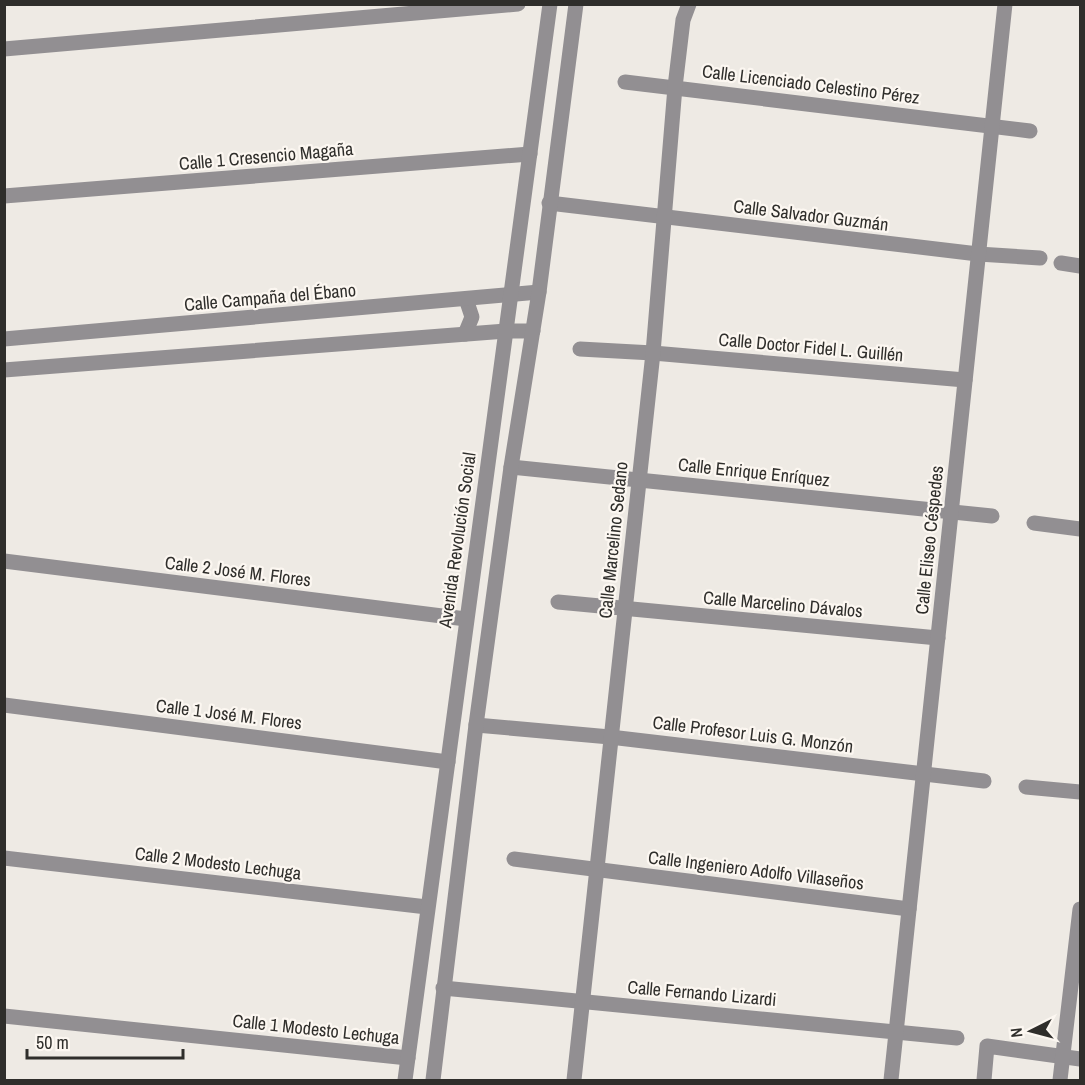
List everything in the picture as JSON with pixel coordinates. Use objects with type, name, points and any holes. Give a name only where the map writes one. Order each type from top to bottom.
[{"type":"street","points":[[4,49],[518,4]]},
{"type":"street","name":"Avenida Revolución Social","points":[[405,1080],[550,4]]},
{"type":"street","points":[[433,1080],[511,467],[539,292],[576,4]]},
{"type":"street","name":"Calle Marcelino Sedano","points":[[574,1080],[653,353],[675,87],[683,21],[690,4]]},
{"type":"street","name":"Calle Eliseo Céspedes","points":[[891,1080],[1005,4]]},
{"type":"street","name":"Calle Licenciado Celestino Pérez","points":[[625,81],[1030,131]]},
{"type":"street","name":"Calle 1 Cresencio Magaña","points":[[4,196],[530,154]]},
{"type":"street","name":"Calle Salvador Guzmán","points":[[549,203],[978,254],[1041,258]]},
{"type":"street","points":[[1061,263],[1080,266]]},
{"type":"street","name":"Calle Campaña del Ébano","points":[[4,339],[539,292]]},
{"type":"street","points":[[465,334],[472,317],[466,299]]},
{"type":"street","points":[[4,370],[506,331],[533,332]]},
{"type":"street","name":"Calle Doctor Fidel L. Guillén","points":[[580,349],[653,353],[965,380]]},
{"type":"street","name":"Calle Enrique Enríquez","points":[[511,467],[992,516]]},
{"type":"street","points":[[1034,522],[1080,529]]},
{"type":"street","name":"Calle 2 José M. Flores","points":[[4,561],[466,619]]},
{"type":"street","name":"Calle Marcelino Dávalos","points":[[558,602],[938,638]]},
{"type":"street","name":"Calle 1 José M. Flores","points":[[4,705],[448,762]]},
{"type":"street","name":"Calle Profesor Luis G. Monzón","points":[[477,725],[610,737],[984,781]]},
{"type":"street","points":[[1026,787],[1080,792]]},
{"type":"street","name":"Calle 2 Modesto Lechuga","points":[[4,858],[427,907]]},
{"type":"street","name":"Calle Ingeniero Adolfo Villaseños","points":[[514,859],[909,909]]},
{"type":"street","points":[[1060,1080],[1080,909]]},
{"type":"street","name":"Calle Fernando Lizardi","points":[[443,988],[957,1038]]},
{"type":"street","name":"Calle 1 Modesto Lechuga","points":[[4,1016],[408,1058]]},
{"type":"street","points":[[984,1080],[987,1046],[1080,1059]]}]
